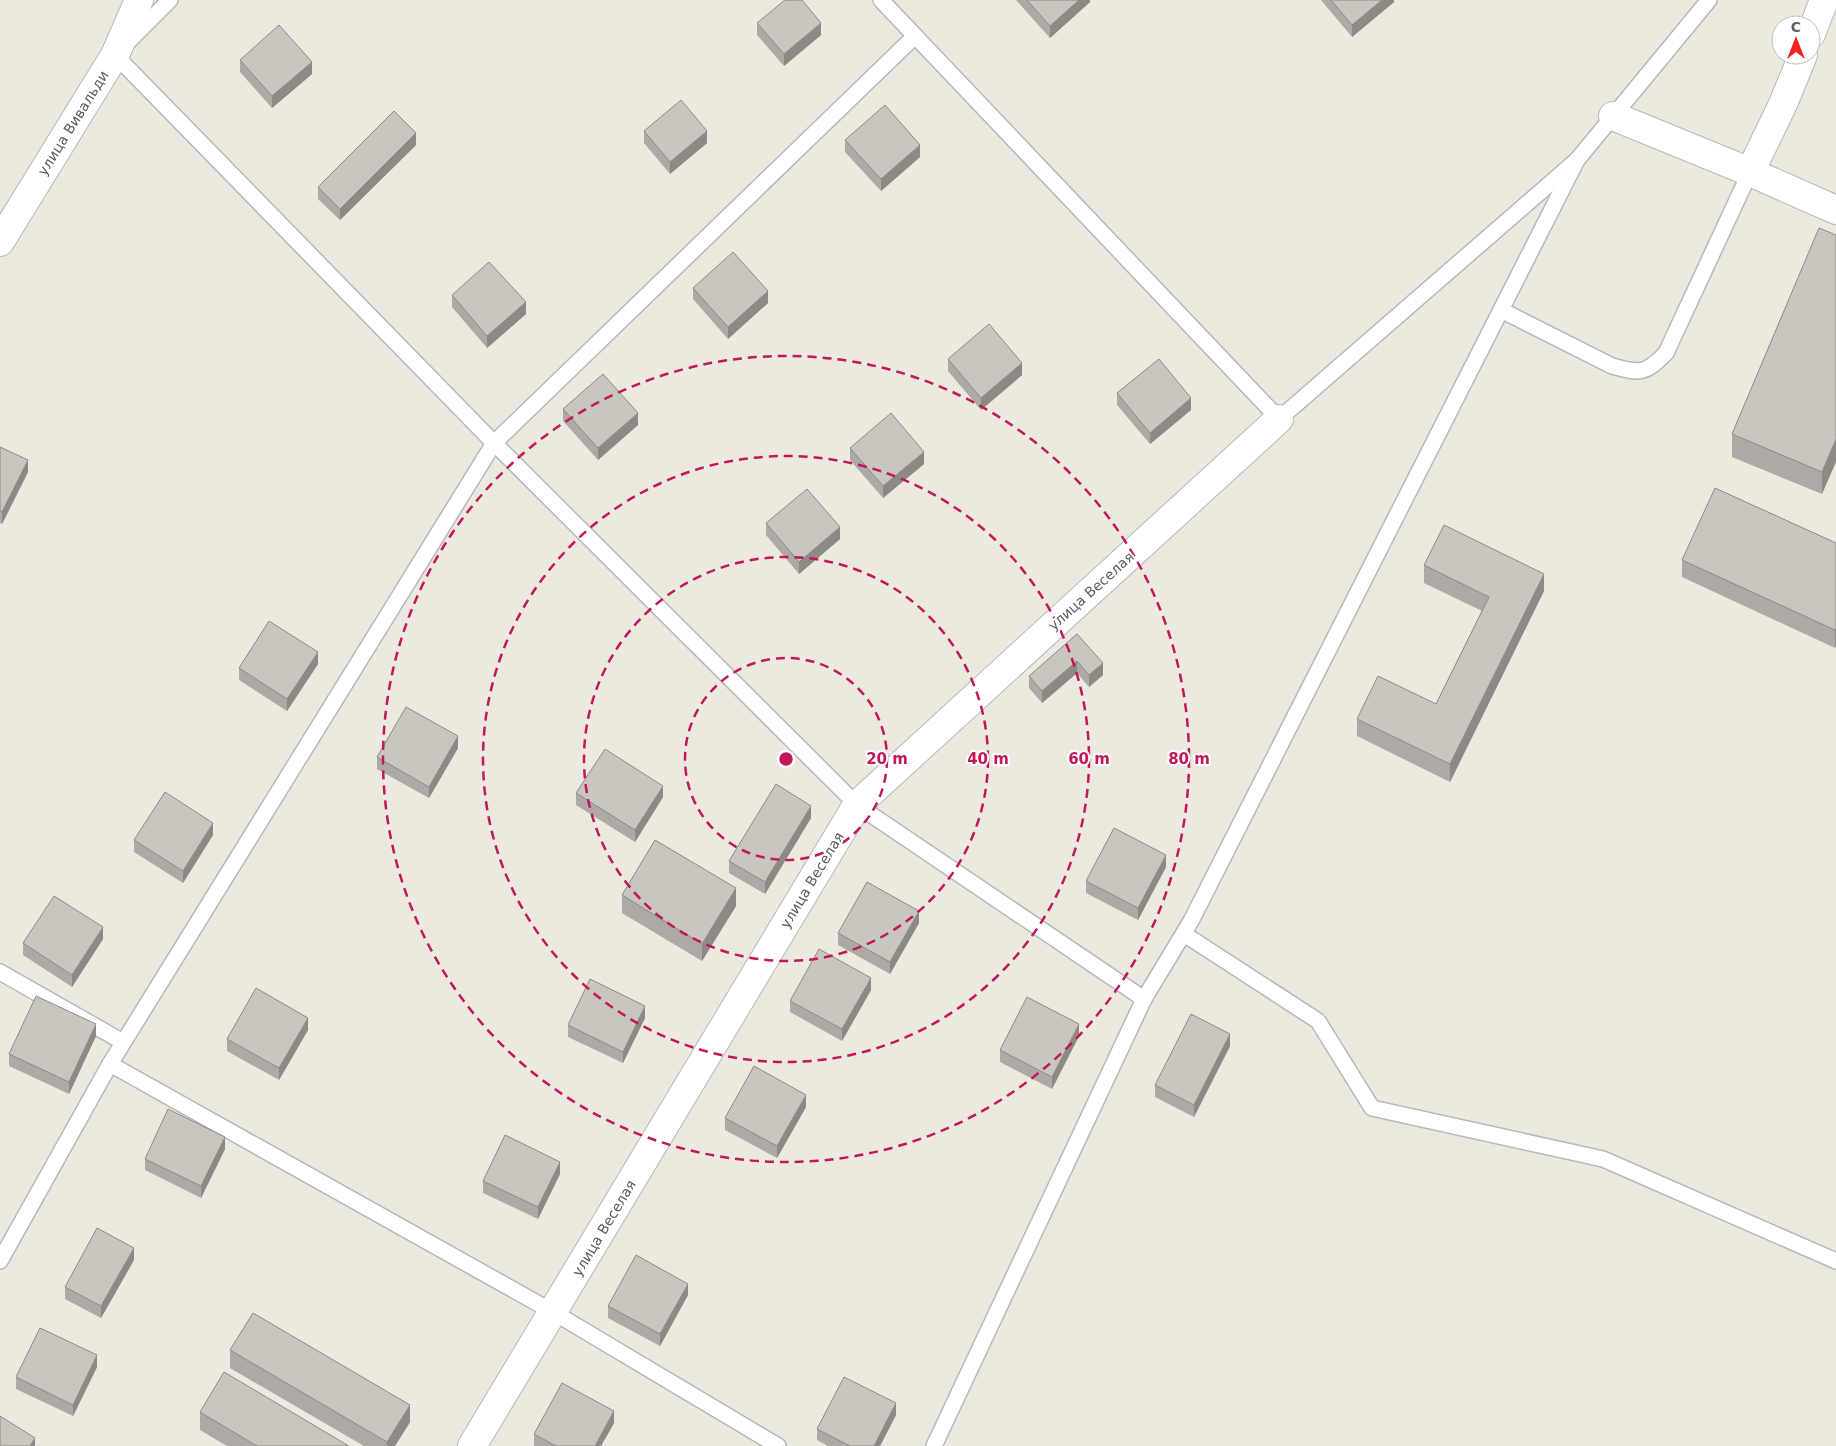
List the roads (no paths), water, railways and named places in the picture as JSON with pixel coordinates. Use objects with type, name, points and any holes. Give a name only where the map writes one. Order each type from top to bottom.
[{"type":"street","name":"улица Вивальди","points":[[0,242],[115,55],[139,0]]},
{"type":"street","points":[[1818,15],[1824,0]]},
{"type":"street","points":[[1750,172],[1783,104],[1798,65]]},
{"type":"street","points":[[1613,116],[1750,172],[1836,210]]},
{"type":"street","name":"улица Веселая","points":[[472,1446],[857,805],[1279,419]]},
{"type":"lane","points":[[170,0],[115,55],[494,443],[857,805],[1144,999]]},
{"type":"lane","points":[[880,0],[1279,419],[1577,160],[1709,0]]},
{"type":"lane","points":[[0,1261],[123,1042],[494,443],[914,36]]},
{"type":"lane","points":[[934,1446],[1144,999],[1184,934],[1577,160]]},
{"type":"lane","points":[[1500,310],[1612,366],[1632,372],[1650,368],[1666,353],[1750,172]]},
{"type":"lane","points":[[1184,934],[1318,1021],[1372,1108],[1603,1159],[1836,1261]]},
{"type":"lane","points":[[0,972],[123,1042]]},
{"type":"lane","points":[[110,1064],[553,1312],[778,1446]]}]
